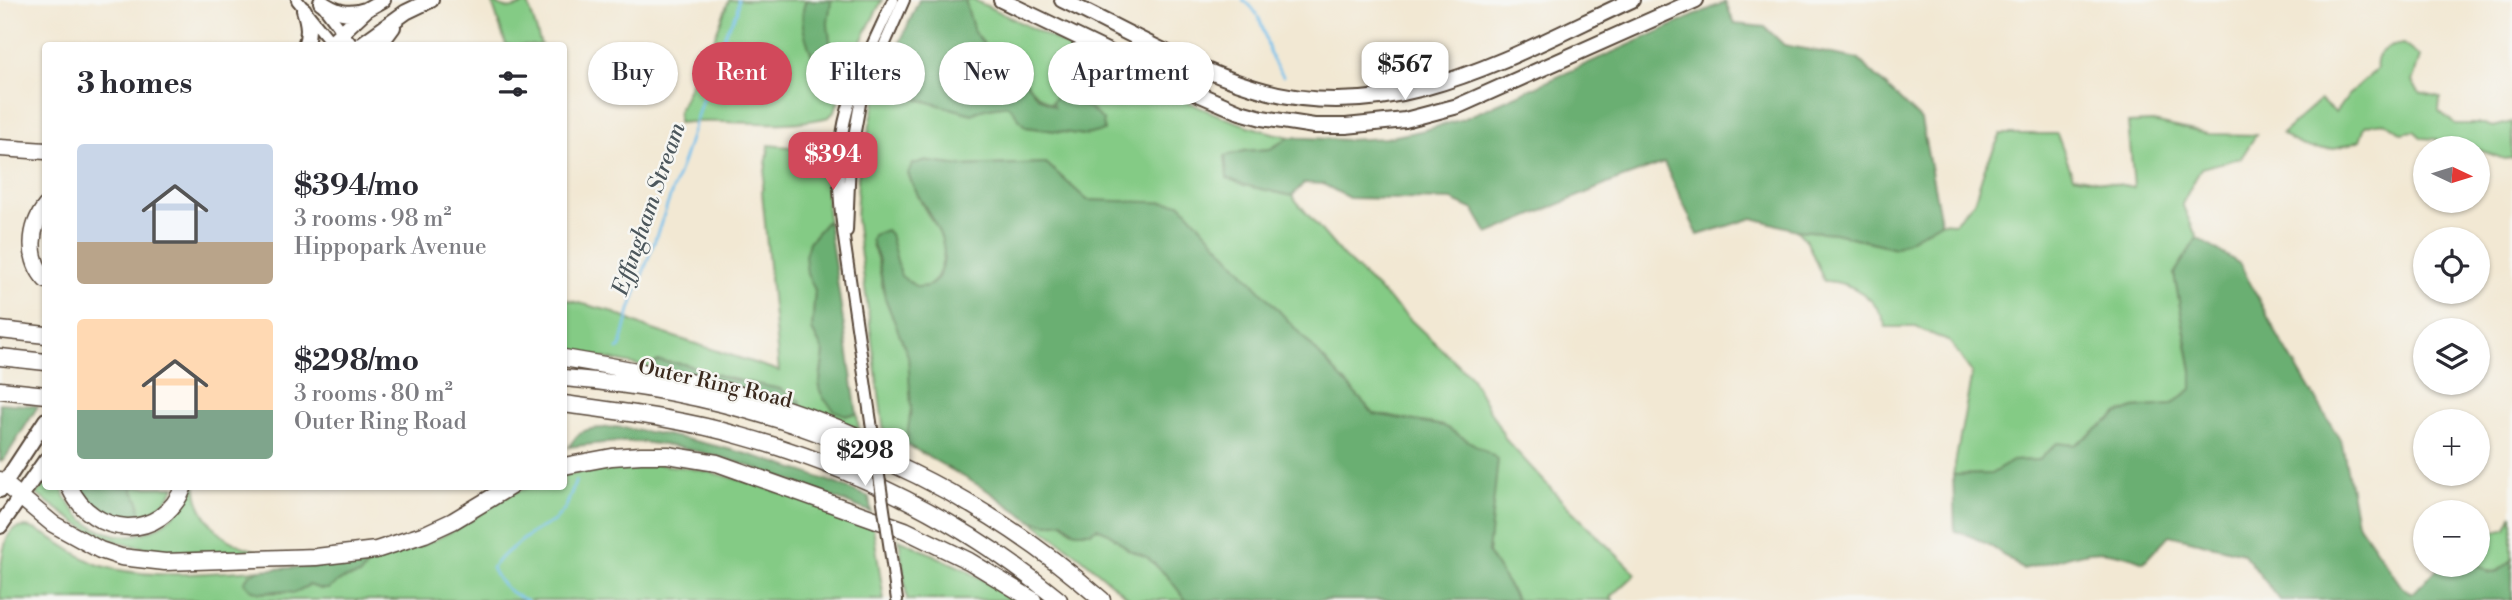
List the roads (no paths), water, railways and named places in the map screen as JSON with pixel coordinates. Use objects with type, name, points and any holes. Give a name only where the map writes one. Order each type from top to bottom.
[{"type":"highway","points":[[0,148],[42,151]]},
{"type":"highway","points":[[42,212],[36,221],[32,248],[42,273]]},
{"type":"highway","points":[[0,330],[42,335]]},
{"type":"highway","points":[[0,356],[42,361]]},
{"type":"highway","points":[[567,359],[717,388],[793,410],[838,428],[892,452],[952,484],[1036,539],[1073,573]]},
{"type":"highway","name":"Outer Ring Road","points":[[567,378],[634,386],[701,398],[774,417],[844,442],[906,469],[976,507],[1073,573],[1102,600]]},
{"type":"highway","points":[[0,390],[42,395]]},
{"type":"highway","points":[[567,404],[652,416],[738,435],[847,472],[918,506],[972,537],[1003,556],[1059,600]]},
{"type":"highway","points":[[567,465],[641,455],[668,455],[717,463],[905,530],[969,561],[1033,600]]},
{"type":"highway","points":[[2,484],[53,524],[100,550],[130,559],[164,562],[316,557],[376,550],[425,534],[453,521],[504,490]]},
{"type":"highway","points":[[71,490],[79,504],[91,516],[100,522],[125,527],[144,525],[160,517],[173,505],[182,490]]},
{"type":"main road","points":[[320,1],[332,10],[357,13],[383,0]]},
{"type":"main road","points":[[364,42],[405,12],[431,0]]},
{"type":"main road","points":[[1001,0],[1182,88],[1240,112],[1262,118],[1314,125],[1346,126],[1405,120],[1458,106],[1696,0]]},
{"type":"main road","points":[[1062,0],[1229,79],[1306,99],[1339,100],[1389,97],[1436,86],[1632,0]]},
{"type":"main road","points":[[301,5],[308,24],[306,42]]},
{"type":"main road","points":[[333,41],[367,9]]},
{"type":"main road","points":[[382,42],[405,12]]},
{"type":"main road","points":[[2,484],[42,426]]},
{"type":"main road","points":[[2,523],[42,466]]},
{"type":"street","points":[[893,0],[866,59],[842,135],[839,192],[897,600]]},
{"type":"street","points":[[846,248],[849,168],[861,98],[904,0]]},
{"type":"street","points":[[320,1],[333,41]]},
{"type":"street","points":[[301,5],[333,41]]},
{"type":"waterway","name":"Effingham Stream","points":[[618,349],[706,87],[727,29],[737,12],[738,0]]},
{"type":"waterway","points":[[1243,0],[1259,18],[1272,59],[1283,76]]},
{"type":"waterway","name":"Effingham Stream","points":[[527,600],[506,588],[492,568],[501,557],[533,532],[554,521],[566,507],[576,480]]}]
